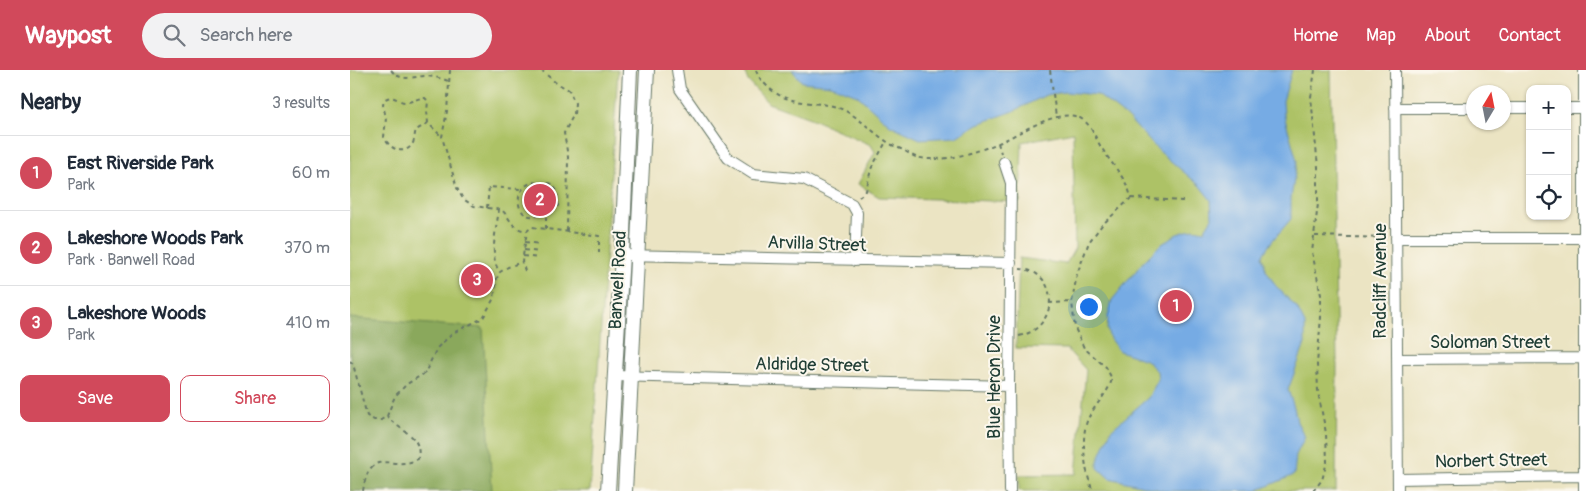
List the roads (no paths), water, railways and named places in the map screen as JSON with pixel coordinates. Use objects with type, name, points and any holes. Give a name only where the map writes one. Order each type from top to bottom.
[{"type":"main road","name":"Banwell Road","points":[[608,491],[622,255],[630,70]]},
{"type":"main road","name":"Banwell Road","points":[[625,491],[647,70]]},
{"type":"street","points":[[677,70],[680,89],[728,158],[753,174],[804,179],[852,204],[857,213],[855,261]]},
{"type":"street","name":"Radcliff Avenue","points":[[1394,70],[1398,491]]},
{"type":"street","points":[[1584,70],[1584,491]]},
{"type":"street","points":[[1395,108],[1466,108]]},
{"type":"street","points":[[1511,108],[1526,108]]},
{"type":"street","points":[[1571,108],[1584,108]]},
{"type":"street","name":"Blue Heron Drive","points":[[1004,162],[1011,183],[1010,491]]},
{"type":"street","points":[[1396,238],[1584,238]]},
{"type":"street","name":"Arvilla Street","points":[[622,255],[1011,266]]},
{"type":"street","name":"Soloman Street","points":[[1397,359],[1584,358]]},
{"type":"street","name":"Aldridge Street","points":[[614,376],[1009,386]]},
{"type":"street","name":"Norbert Street","points":[[1398,479],[1584,476]]},
{"type":"water","points":[[792,70],[1292,70],[1283,101],[1284,115],[1297,161],[1291,198],[1291,219],[1262,256],[1266,270],[1275,285],[1297,308],[1305,324],[1305,344],[1288,390],[1297,422],[1305,437],[1296,455],[1294,475],[1256,491],[1165,491],[1109,478],[1098,468],[1098,461],[1111,430],[1148,398],[1158,380],[1157,371],[1146,360],[1119,351],[1110,339],[1107,329],[1112,300],[1159,246],[1177,234],[1194,229],[1204,231],[1212,218],[1211,200],[1199,185],[1159,151],[1128,118],[1098,95],[1065,92],[1046,95],[1014,111],[978,124],[956,137],[920,139],[890,125],[857,95],[831,85],[802,82]]},
{"type":"place","name":"Lakeshore Woods Park","points":[[540,200]]},
{"type":"place","name":"Lakeshore Woods","points":[[477,280]]},
{"type":"place","name":"East Riverside Park","points":[[1176,306]]}]
